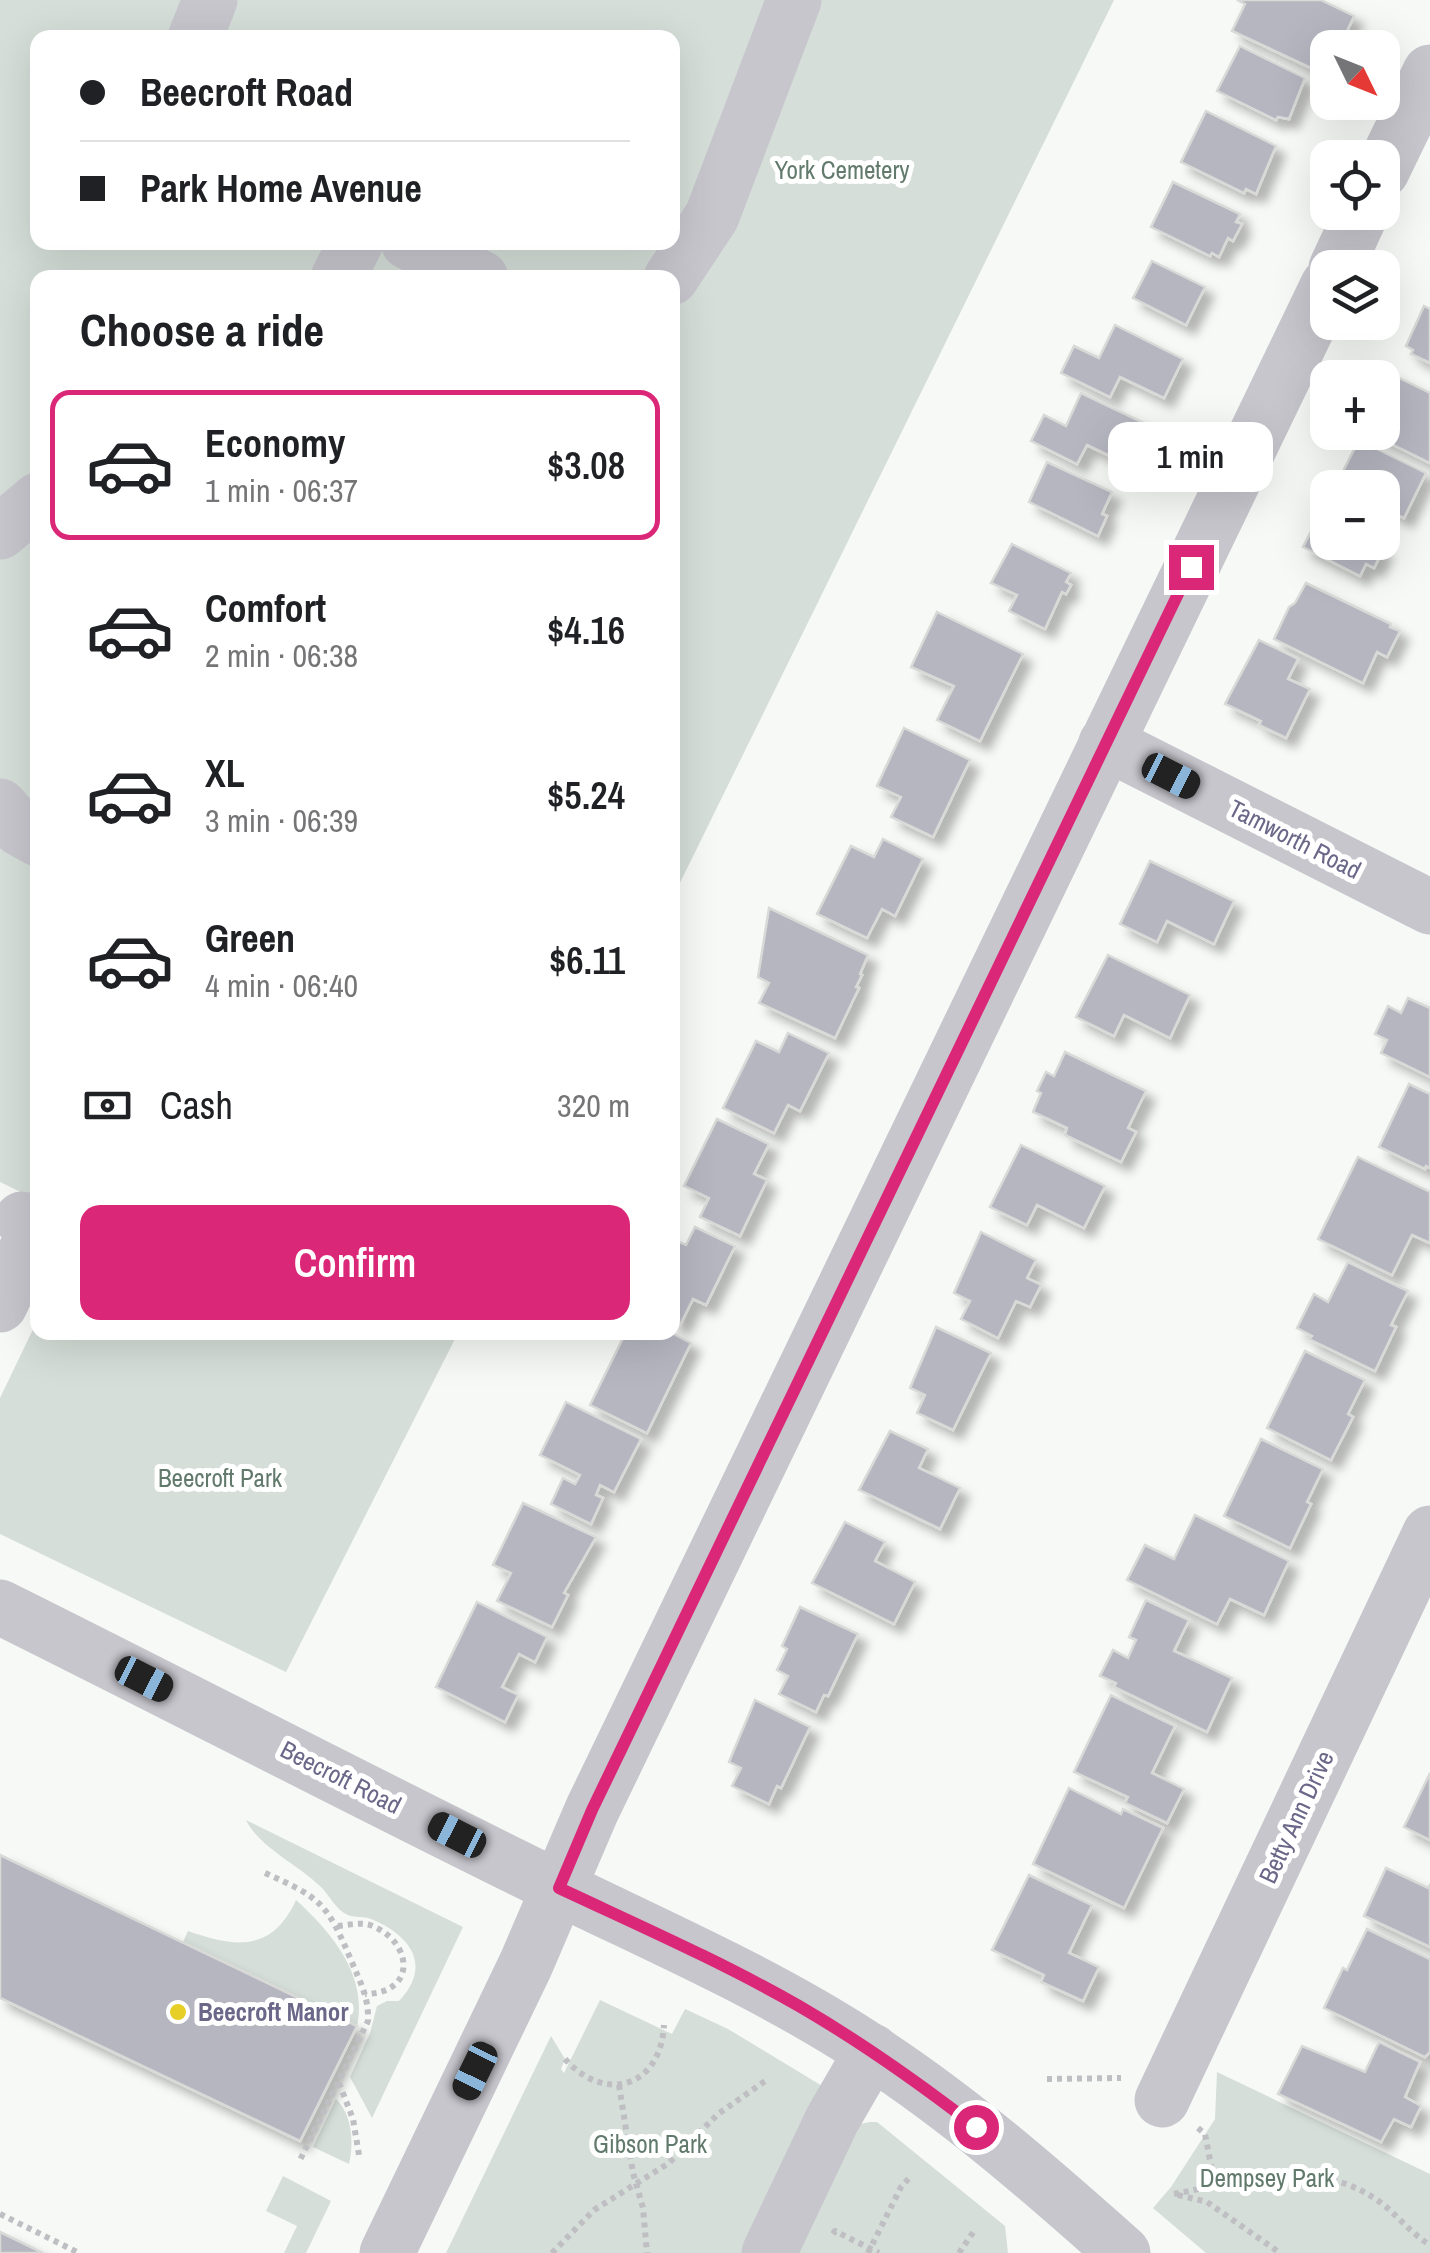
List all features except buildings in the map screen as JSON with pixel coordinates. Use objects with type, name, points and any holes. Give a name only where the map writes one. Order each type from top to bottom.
[{"type":"street","points":[[199,30],[210,0]]},
{"type":"street","points":[[676,270],[712,216],[794,0]]},
{"type":"street","points":[[1397,140],[1430,72]]},
{"type":"street","points":[[424,250],[465,270]]},
{"type":"street","points":[[386,2253],[526,1964],[600,1792],[1310,322]]},
{"type":"street","points":[[0,532],[30,507]]},
{"type":"street","name":"Tamworth Road","points":[[1106,744],[1430,906]]},
{"type":"street","points":[[0,806],[20,829],[30,834]]},
{"type":"street","points":[[22,1218],[30,1226]]},
{"type":"street","points":[[0,1305],[30,1241]]},
{"type":"street","name":"Betty Ann Drive","points":[[1162,2100],[1430,1533]]},
{"type":"street","name":"Beecroft Road","points":[[0,1607],[559,1888],[744,1976],[872,2051],[1026,2168],[1123,2253]]},
{"type":"street","points":[[769,2253],[832,2120],[872,2051]]},
{"type":"path","points":[[265,1872],[309,1893],[327,1909],[338,1926],[365,1994],[368,2021],[300,2160]]},
{"type":"path","points":[[338,1926],[370,1925],[396,1945],[404,1958],[403,1976],[394,1988],[381,1994],[365,1994]]},
{"type":"path","points":[[565,2059],[588,2080],[619,2085],[645,2073],[654,2063],[662,2045],[664,2024]]},
{"type":"path","points":[[1048,2080],[1118,2076],[1162,2100]]},
{"type":"path","points":[[552,2253],[594,2210],[668,2163],[718,2114],[768,2079]]},
{"type":"path","points":[[338,2082],[353,2119],[359,2155]]},
{"type":"path","points":[[619,2085],[643,2208],[646,2253]]},
{"type":"path","points":[[1280,2253],[1207,2202],[1174,2194],[1283,2174],[1328,2178],[1376,2200],[1430,2246]]},
{"type":"path","points":[[869,2251],[910,2177]]},
{"type":"path","points":[[0,2215],[78,2253]]},
{"type":"path","points":[[835,2230],[869,2251],[880,2253]]},
{"type":"path","points":[[959,2253],[974,2231]]},
{"type":"green space","name":"York Cemetery","points":[[0,0],[1114,0],[680,883],[680,270],[30,270],[30,1197],[0,1182]]},
{"type":"green space","name":"Beecroft Park","points":[[30,1336],[30,1340],[454,1340],[286,1672],[0,1534],[0,1398]]},
{"type":"green space","points":[[246,1820],[463,1927],[372,2118],[350,2077],[370,2033],[377,2006],[399,2001],[409,1988],[415,1963],[412,1952],[406,1942],[385,1926],[340,1910],[312,1879],[260,1839]]},
{"type":"green space","points":[[296,1900],[334,1940],[352,1972],[359,2007],[357,2026],[182,1944],[188,1931],[222,1941],[264,1937],[276,1929]]},
{"type":"green space","name":"Gibson Park","points":[[600,2000],[672,2034],[685,2009],[728,2029],[837,2095],[744,2253],[446,2253],[551,2036],[565,2059],[561,2069],[564,2073]]},
{"type":"green space","name":"Dempsey Park","points":[[1217,2072],[1430,2174],[1430,2253],[1206,2253],[1153,2208],[1215,2119]]},
{"type":"green space","points":[[336,2099],[350,2129],[349,2164],[313,2147]]},
{"type":"green space","points":[[877,2122],[1005,2226],[1008,2253],[783,2253],[860,2124]]},
{"type":"green space","points":[[283,2176],[331,2201],[306,2253],[284,2253],[297,2226],[266,2211]]},
{"type":"place","name":"Beecroft Manor","points":[[178,2012]]},
{"type":"route","points":[[976,2127],[872,2051],[800,2007],[559,1888],[592,1810],[1191,567]]}]
